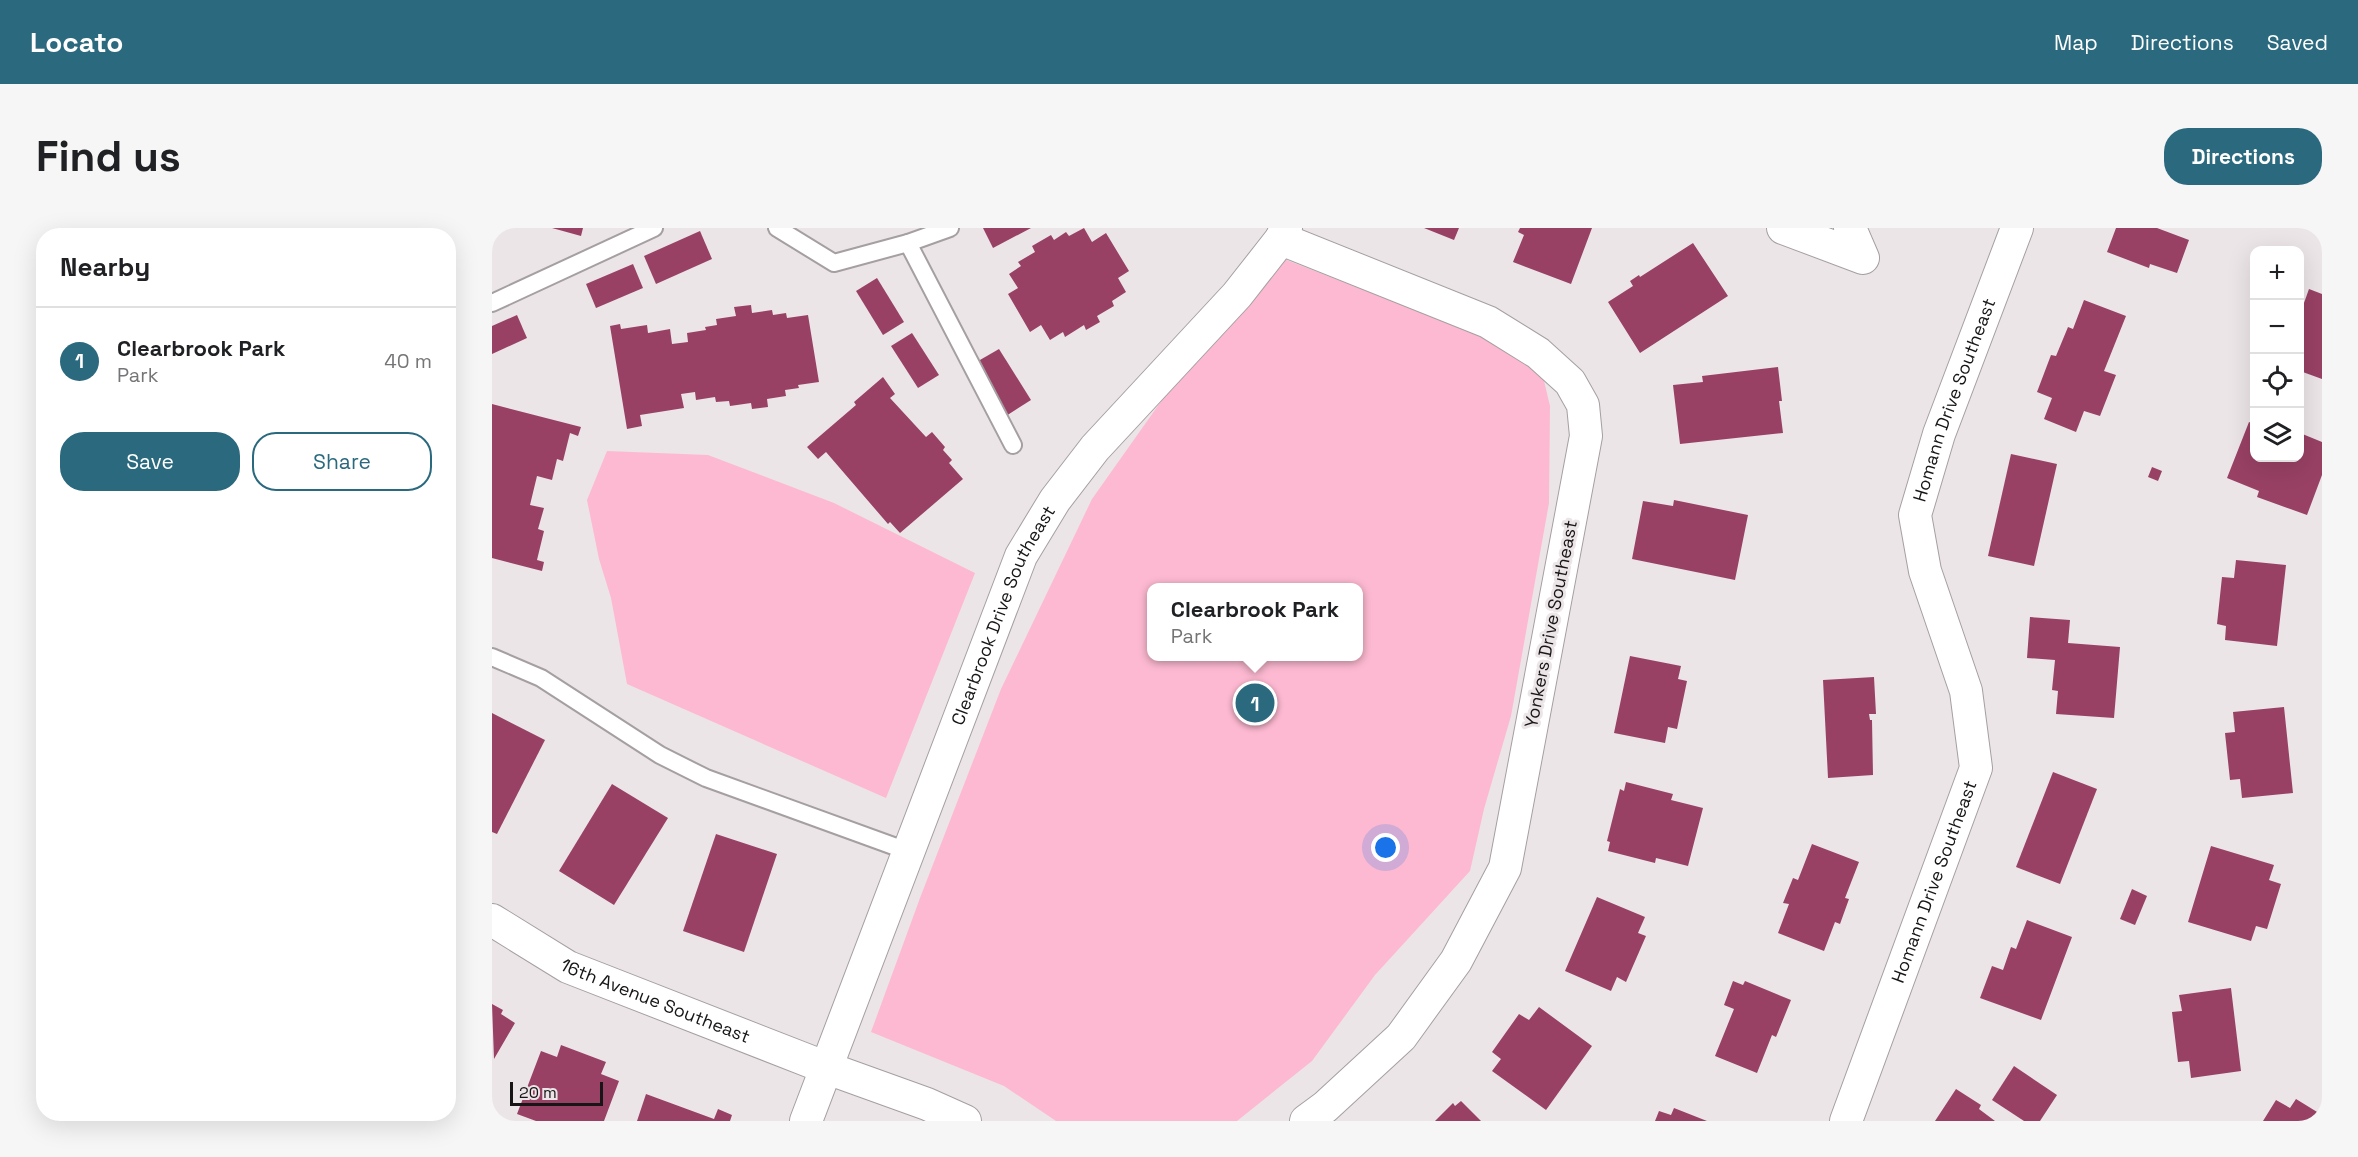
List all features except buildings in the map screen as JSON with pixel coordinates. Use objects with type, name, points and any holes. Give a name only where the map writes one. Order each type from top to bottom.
[{"type":"street","points":[[1783,228],[1863,258],[1850,228]]},
{"type":"street","name":"Homann Drive Southeast","points":[[1845,1121],[1976,768],[1966,692],[1925,571],[1915,515],[1939,434],[2017,228]]},
{"type":"street","name":"Clearbrook Drive Southeast","points":[[806,1121],[1021,556],[1055,500],[1095,448],[1237,295],[1277,232]]},
{"type":"street","name":"Yonkers Drive Southeast","points":[[1277,232],[1488,322],[1538,352],[1570,382],[1582,405],[1586,436],[1505,868],[1456,961],[1401,1037],[1325,1107],[1305,1121]]},
{"type":"street","name":"16th Avenue Southeast","points":[[492,920],[568,967],[827,1068],[927,1104],[965,1121]]},
{"type":"lane","points":[[492,303],[654,228]]},
{"type":"lane","points":[[777,228],[834,263],[908,243],[950,228]]},
{"type":"lane","points":[[908,243],[1013,445]]},
{"type":"lane","points":[[492,657],[541,678],[660,755],[706,778],[910,852]]},
{"type":"shaded area","points":[[1284,259],[1508,346],[1541,368],[1550,406],[1549,503],[1511,716],[1484,809],[1470,871],[1375,975],[1312,1061],[1237,1121],[1056,1121],[1004,1086],[871,1032],[1001,689],[1092,499],[1179,376]]},
{"type":"shaded area","points":[[607,451],[708,455],[834,503],[975,573],[886,798],[627,684],[611,598],[599,559],[587,500]]},
{"type":"place","name":"Clearbrook Park","points":[[1255,703]]}]
